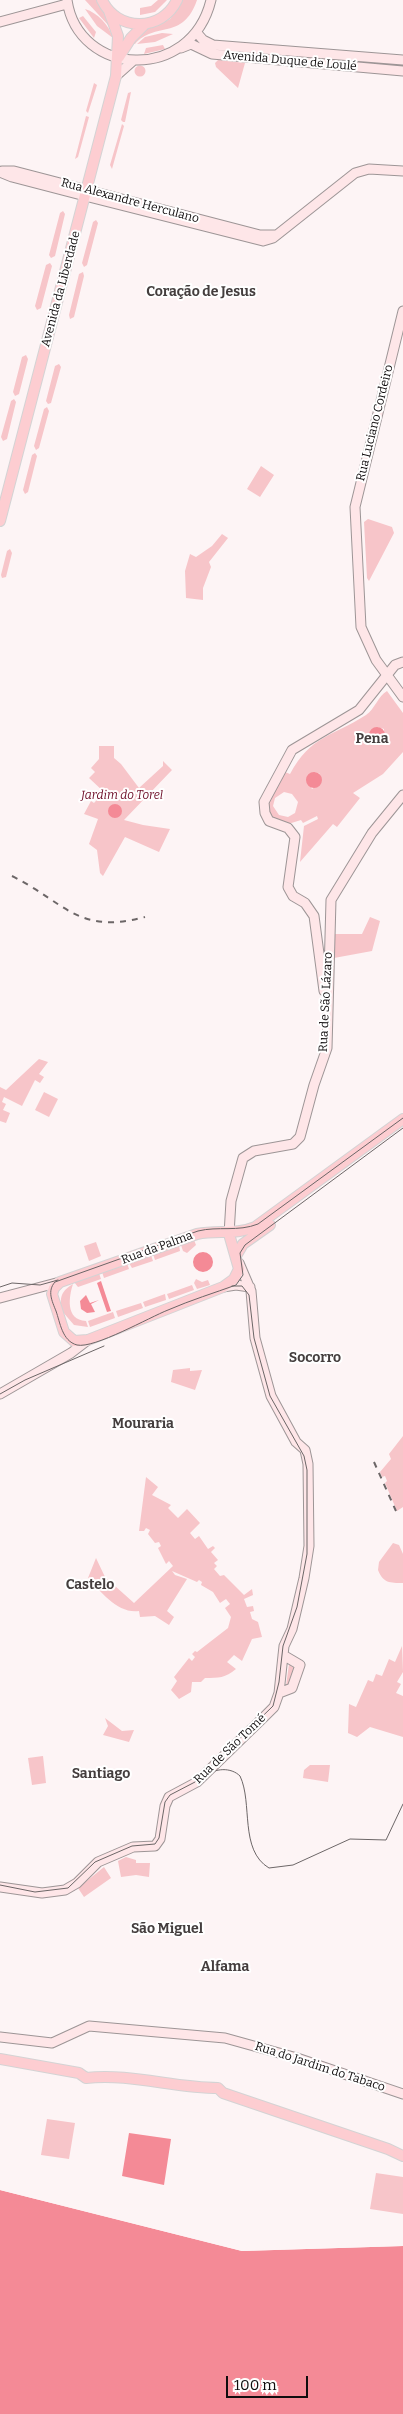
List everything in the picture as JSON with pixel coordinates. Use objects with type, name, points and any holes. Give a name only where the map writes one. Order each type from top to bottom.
[{"type":"main road","name":"Avenida da Liberdade","points":[[0,520],[116,76],[119,57],[118,33],[102,0]]},
{"type":"main road","points":[[109,11],[125,22],[145,24],[165,16],[177,0]]},
{"type":"main road","name":"Avenida da Liberdade","points":[[119,57],[130,38],[145,24]]},
{"type":"main road","name":"Rua da Palma","points":[[60,1282],[197,1234],[211,1232],[229,1234],[249,1230],[264,1222],[403,1119]]},
{"type":"main road","points":[[60,1282],[54,1288],[52,1294],[64,1332],[74,1341],[88,1340],[223,1287],[236,1276],[237,1259],[243,1244],[403,1126]]},
{"type":"main road","points":[[229,1234],[237,1259]]},
{"type":"main road","points":[[0,2059],[80,2073],[86,2078],[104,2076],[198,2088],[218,2088],[223,2093],[388,2149],[403,2156]]},
{"type":"main road","points":[[388,2149],[403,2151]]},
{"type":"street","points":[[0,22],[67,2],[73,20],[88,40],[119,57],[134,60],[155,58],[181,48],[197,33],[206,16],[211,0]]},
{"type":"street","name":"Avenida Duque de Loulé","points":[[197,33],[203,40],[213,45],[403,60]]},
{"type":"street","name":"Avenida Duque de Loulé","points":[[181,48],[191,44],[212,54],[403,71]]},
{"type":"street","points":[[116,76],[134,60]]},
{"type":"street","name":"Rua Alexandre Herculano","points":[[0,171],[14,171],[86,193],[259,238],[276,235],[355,173],[369,169],[403,171]]},
{"type":"street","name":"Rua Luciano Cordeiro","points":[[403,311],[355,507],[361,624],[376,660],[403,697]]},
{"type":"street","points":[[328,1013],[314,916],[305,902],[293,896],[288,887],[295,837],[288,828],[270,821],[265,813],[264,802],[290,753],[296,747],[359,710],[396,664],[403,662]]},
{"type":"street","name":"Rua de São Lázaro","points":[[229,1234],[231,1198],[243,1158],[254,1151],[293,1144],[300,1137],[326,1049],[330,903],[374,830],[403,795]]},
{"type":"street","points":[[237,1259],[250,1287],[255,1338],[271,1396],[303,1449],[308,1469],[308,1554],[298,1608],[284,1646],[279,1693],[292,1688],[300,1665],[284,1655]]},
{"type":"street","name":"Rua da Palma","points":[[0,1298],[17,1291],[60,1282]]},
{"type":"street","points":[[223,1287],[236,1284],[250,1287]]},
{"type":"street","points":[[4,1392],[71,1353],[88,1340]]},
{"type":"street","name":"Rua de São Tomé","points":[[0,1887],[36,1893],[65,1890],[76,1884],[92,1867],[102,1861],[133,1847],[155,1846],[160,1839],[166,1803],[171,1795],[197,1782],[274,1707],[279,1693]]},
{"type":"street","name":"Rua do Jardim do Tabaco","points":[[0,2037],[55,2042],[90,2026],[234,2040],[403,2094]]},
{"type":"green space","points":[[85,0],[97,0],[108,18],[109,26]]},
{"type":"green space","points":[[158,0],[167,0],[155,12],[140,15],[140,8],[151,6]]},
{"type":"green space","points":[[183,0],[197,0],[191,13],[184,21],[177,26],[151,33],[135,44],[131,43],[143,31],[170,19]]},
{"type":"green space","points":[[85,9],[94,13],[102,20],[113,38],[97,26]]},
{"type":"green space","points":[[83,16],[96,32],[94,38],[79,18]]},
{"type":"green space","points":[[162,33],[173,34],[155,42],[137,44],[145,37]]},
{"type":"green space","points":[[163,45],[165,49],[144,54],[146,48]]},
{"type":"green space","points":[[218,60],[245,63],[238,88],[216,67],[215,63]]},
{"type":"green space","points":[[138,66],[142,66],[145,71],[144,75],[138,76],[135,73],[135,69]]},
{"type":"green space","points":[[94,83],[97,85],[88,113],[86,111]]},
{"type":"green space","points":[[131,92],[125,122],[123,122],[121,120],[128,93]]},
{"type":"green space","points":[[86,116],[89,117],[78,157],[75,159]]},
{"type":"green space","points":[[122,124],[124,126],[112,169],[110,165]]},
{"type":"green space","points":[[63,211],[65,214],[55,256],[51,258],[49,255],[60,213]]},
{"type":"green space","points":[[96,220],[98,223],[87,265],[84,267],[82,263],[93,222]]},
{"type":"green space","points":[[50,263],[52,266],[41,308],[37,310],[35,306],[46,265]]},
{"type":"green space","points":[[83,272],[84,276],[74,317],[70,319],[69,315],[79,274]]},
{"type":"green space","points":[[26,355],[28,359],[19,394],[15,396],[13,392],[22,357]]},
{"type":"green space","points":[[59,364],[61,367],[51,403],[48,404],[46,401],[55,366]]},
{"type":"green space","points":[[14,399],[16,402],[7,439],[3,441],[1,437],[11,401]]},
{"type":"green space","points":[[47,407],[49,411],[39,448],[36,450],[34,446],[44,409]]},
{"type":"green space","points":[[35,453],[37,456],[28,492],[25,494],[23,490],[32,455]]},
{"type":"green space","points":[[261,466],[274,475],[260,497],[247,489]]},
{"type":"green space","points":[[368,519],[392,527],[394,533],[369,581],[367,578],[364,522]]},
{"type":"green space","points":[[222,534],[228,538],[209,562],[211,567],[203,588],[203,600],[186,598],[185,571],[190,554],[196,557],[212,546]]},
{"type":"green space","points":[[10,549],[12,553],[6,577],[2,578],[1,575],[7,551]]},
{"type":"green space","points":[[387,691],[403,713],[403,752],[383,774],[353,793],[360,798],[337,827],[333,824],[300,862],[304,826],[318,819],[317,816],[303,823],[301,820],[285,825],[269,816],[266,801],[285,772],[290,774],[306,751],[323,738],[366,715]],"holes":[[[378,727],[384,729],[384,735],[379,741],[371,742],[369,739],[371,733]],[[316,772],[320,774],[320,783],[312,789],[307,780],[310,775]],[[284,792],[292,794],[298,802],[295,813],[288,817],[279,815],[273,806],[275,798]]]},
{"type":"green space","name":"Jardim do Torel","points":[[99,746],[114,746],[114,758],[121,764],[139,788],[163,766],[163,761],[172,770],[124,820],[170,829],[159,852],[125,837],[103,876],[100,873],[97,850],[89,844],[98,819],[84,814],[91,801],[94,803],[104,792],[89,778],[95,772],[91,768],[99,759]]},
{"type":"green space","points":[[370,917],[380,921],[372,951],[334,958],[335,934],[362,934]]},
{"type":"green space","points":[[39,1059],[48,1062],[39,1074],[44,1077],[40,1083],[35,1080],[22,1106],[4,1097],[2,1102],[6,1104],[3,1110],[10,1113],[6,1123],[0,1121],[0,1087],[6,1090]]},
{"type":"green space","points":[[44,1092],[58,1099],[49,1117],[35,1110]]},
{"type":"green space","points":[[194,1240],[196,1245],[187,1253],[183,1251],[181,1245]]},
{"type":"green space","points":[[96,1242],[101,1256],[89,1261],[84,1246]]},
{"type":"green space","points":[[179,1245],[180,1251],[155,1260],[153,1254]]},
{"type":"green space","points":[[151,1255],[153,1261],[132,1268],[129,1263]]},
{"type":"green space","points":[[127,1263],[129,1269],[104,1278],[102,1272]]},
{"type":"green space","points":[[99,1273],[101,1279],[78,1287],[74,1282]]},
{"type":"green space","points":[[196,1279],[202,1282],[208,1280],[210,1285],[197,1289],[194,1283]]},
{"type":"green space","points":[[73,1284],[70,1295],[70,1307],[79,1320],[86,1321],[88,1327],[74,1325],[62,1311],[62,1294]]},
{"type":"green space","points":[[192,1285],[194,1290],[169,1299],[167,1294]]},
{"type":"green space","points":[[165,1294],[166,1300],[145,1307],[143,1302]]},
{"type":"green space","points":[[141,1303],[143,1308],[118,1317],[116,1311]]},
{"type":"green space","points":[[113,1312],[115,1318],[90,1327],[88,1321]]},
{"type":"green space","points":[[190,1368],[190,1371],[202,1370],[195,1390],[171,1382],[173,1370]]},
{"type":"green space","points":[[403,1436],[403,1507],[397,1511],[385,1483],[387,1481],[385,1476],[382,1477],[380,1472],[391,1459],[389,1454]]},
{"type":"green space","points":[[146,1477],[158,1487],[152,1495],[171,1505],[168,1508],[178,1518],[187,1509],[200,1523],[190,1533],[195,1539],[199,1536],[208,1549],[213,1546],[215,1548],[211,1552],[218,1560],[214,1563],[217,1566],[214,1569],[220,1576],[224,1575],[244,1595],[252,1589],[253,1595],[244,1599],[247,1607],[253,1606],[254,1611],[250,1612],[252,1619],[258,1622],[262,1637],[252,1639],[242,1661],[234,1655],[227,1662],[236,1669],[232,1672],[222,1677],[205,1678],[201,1682],[192,1682],[191,1692],[179,1699],[171,1690],[177,1681],[174,1677],[189,1658],[192,1661],[195,1657],[192,1654],[195,1651],[197,1652],[228,1628],[231,1617],[225,1608],[230,1604],[226,1599],[220,1603],[213,1592],[201,1585],[202,1582],[199,1580],[197,1582],[172,1571],[175,1575],[187,1579],[167,1611],[174,1617],[169,1625],[155,1616],[140,1617],[139,1611],[131,1611],[117,1606],[88,1578],[96,1558],[105,1577],[134,1603],[173,1566],[169,1561],[166,1564],[158,1548],[161,1546],[159,1542],[155,1543],[148,1534],[150,1530],[146,1528],[144,1531],[139,1531]]},
{"type":"green space","points":[[393,1543],[399,1545],[403,1554],[403,1583],[385,1580],[378,1570],[379,1562]]},
{"type":"green space","points":[[402,1646],[403,1672],[397,1682],[401,1684],[396,1693],[403,1696],[403,1737],[370,1727],[357,1737],[348,1733],[349,1704],[356,1707],[368,1680],[373,1682],[376,1674],[382,1676],[389,1659],[395,1662]]},
{"type":"green space","points":[[289,1664],[294,1668],[286,1686]]},
{"type":"green space","points":[[105,1718],[122,1731],[134,1730],[129,1742],[103,1735],[108,1726]]},
{"type":"green space","points":[[43,1756],[46,1783],[32,1785],[28,1758]]},
{"type":"green space","points":[[310,1765],[330,1765],[328,1782],[303,1778],[304,1770]]},
{"type":"green space","points":[[126,1857],[136,1860],[136,1863],[150,1863],[149,1877],[136,1875],[121,1877],[118,1861]]},
{"type":"green space","points":[[104,1867],[111,1878],[84,1897],[78,1888]]},
{"type":"green space","points":[[47,2119],[75,2123],[69,2159],[41,2155]]},
{"type":"green space","points":[[376,2173],[403,2177],[403,2214],[370,2209]]},
{"type":"shaded area","points":[[377,727],[385,735],[377,743],[369,735]]},
{"type":"shaded area","points":[[314,772],[322,780],[314,788],[306,780]]},
{"type":"shaded area","points":[[115,804],[120,806],[122,811],[120,816],[115,818],[110,816],[108,811],[110,806]]},
{"type":"shaded area","points":[[203,1252],[210,1255],[213,1262],[210,1269],[203,1272],[196,1269],[193,1262],[196,1255]]},
{"type":"shaded area","points":[[101,1281],[111,1311],[107,1312],[97,1283]]},
{"type":"shaded area","points":[[86,1295],[90,1303],[99,1300],[91,1304],[95,1312],[87,1313],[81,1309],[80,1301]]},
{"type":"shaded area","points":[[129,2133],[171,2139],[164,2185],[122,2176]]},
{"type":"shaded area","points":[[0,2190],[242,2251],[403,2246],[403,2414],[0,2414]]},
{"type":"pier","points":[[1,2188],[242,2249],[403,2244],[403,2246],[242,2251],[0,2190]]},
{"type":"tram line","points":[[403,1118],[258,1224],[243,1228],[198,1231],[55,1282],[51,1289],[51,1296],[60,1326],[68,1340],[77,1345],[85,1345],[109,1338],[177,1306],[236,1285],[243,1275],[240,1253],[245,1245],[403,1128]]},
{"type":"tram line","points":[[0,1287],[12,1283],[40,1285],[58,1280]]},
{"type":"tram line","points":[[0,1885],[35,1892],[68,1888],[95,1862],[132,1846],[155,1844],[159,1838],[165,1802],[170,1795],[195,1782],[273,1706],[279,1682],[283,1646],[297,1607],[307,1554],[307,1470],[304,1456],[270,1396],[254,1338],[249,1295],[242,1286],[232,1286]]},
{"type":"tram line","points":[[0,1394],[25,1380],[104,1346]]},
{"type":"tram line","points":[[205,1776],[218,1770],[232,1771],[240,1776],[246,1799],[250,1838],[260,1860],[269,1868],[293,1865],[350,1839],[386,1840],[403,1804]]},
{"type":"railway","points":[[12,876],[60,906],[88,919],[104,922],[122,922],[145,917]]},
{"type":"railway","points":[[374,1462],[396,1511]]},
{"type":"district","name":"Coração de Jesus","points":[[201,292]]},
{"type":"district","name":"Pena","points":[[372,739]]},
{"type":"district","name":"Socorro","points":[[315,1358]]},
{"type":"district","name":"Mouraria","points":[[143,1424]]},
{"type":"district","name":"Castelo","points":[[90,1585]]},
{"type":"district","name":"Santiago","points":[[101,1774]]},
{"type":"district","name":"São Miguel","points":[[167,1929]]},
{"type":"district","name":"Alfama","points":[[225,1967]]}]
